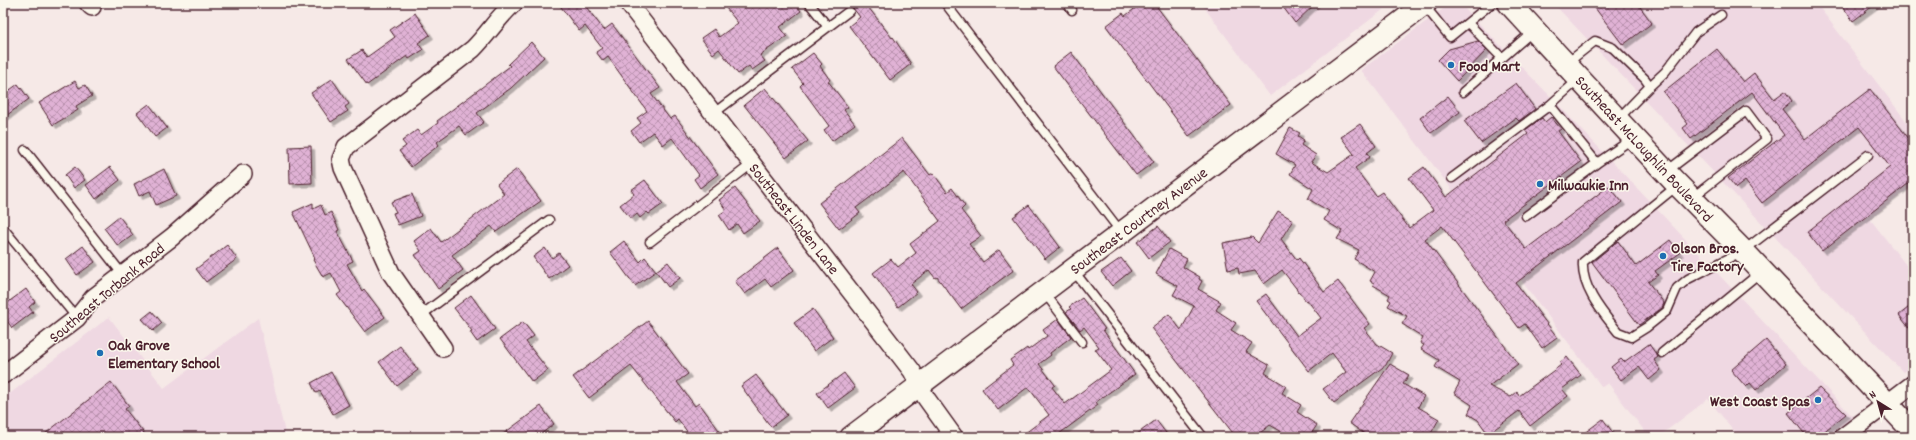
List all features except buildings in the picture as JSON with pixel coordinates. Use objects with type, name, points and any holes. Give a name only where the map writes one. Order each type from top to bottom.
[{"type":"main road","name":"Southeast McLoughlin Boulevard","points":[[1509,3],[1678,185],[1743,251],[1887,404],[1910,431]]},
{"type":"street","points":[[443,348],[391,273],[346,175],[341,159],[346,147],[358,137],[473,49],[488,35],[503,13],[514,3]]},
{"type":"street","name":"Southeast Linden Lane","points":[[628,3],[753,163],[912,371],[926,398],[954,437]]},
{"type":"street","name":"Southeast Courtney Avenue","points":[[851,437],[1425,4]]},
{"type":"street","name":"Southeast Torbank Road","points":[[3,374],[77,318],[93,298],[172,237],[243,174]]},
{"type":"street","points":[[1843,437],[1913,384]]},
{"type":"lane","points":[[809,3],[828,28]]},
{"type":"lane","points":[[945,3],[1122,232]]},
{"type":"lane","points":[[1067,3],[1072,10]]},
{"type":"lane","points":[[1425,4],[1450,37],[1492,3]]},
{"type":"lane","points":[[714,113],[849,11]]},
{"type":"lane","points":[[1618,120],[1665,72],[1696,32],[1721,14]]},
{"type":"lane","points":[[1468,23],[1502,58]]},
{"type":"lane","points":[[1463,92],[1535,30]]},
{"type":"lane","points":[[1452,178],[1550,105],[1595,41],[1613,48],[1650,86]]},
{"type":"lane","points":[[1550,105],[1597,162]]},
{"type":"lane","points":[[1678,185],[1768,139],[1746,111],[1678,185],[1583,262],[1583,269],[1587,284],[1597,302],[1618,332],[1631,337],[1667,311],[1677,288],[1688,279],[1743,251],[1868,155]]},
{"type":"lane","points":[[1526,216],[1597,162],[1634,137]]},
{"type":"lane","points":[[25,150],[123,275]]},
{"type":"lane","points":[[650,242],[753,163]]},
{"type":"lane","points":[[420,316],[549,220]]},
{"type":"lane","points":[[3,228],[77,318]]},
{"type":"lane","points":[[1073,269],[1203,437]]},
{"type":"lane","points":[[1662,353],[1762,271]]},
{"type":"lane","points":[[1043,291],[1082,342]]},
{"type":"shaded area","points":[[1201,3],[1392,3],[1270,96]]},
{"type":"shaded area","points":[[1451,3],[1459,3],[1550,96],[1872,437],[1739,437],[1708,399],[1658,437],[1649,437],[1608,383],[1602,387],[1361,70]]},
{"type":"shaded area","points":[[1553,3],[1816,3],[1913,130],[1913,185],[1870,219],[1913,274],[1913,365],[1903,372]]},
{"type":"shaded area","name":"Oak Grove Elementary School","points":[[109,317],[164,388],[258,318],[286,437],[3,437],[3,399]]},
{"type":"place","name":"Food Mart","points":[[1451,65]]},
{"type":"place","name":"Milwaukie Inn","points":[[1540,184]]},
{"type":"place","name":"Olson Bros. Tire Factory","points":[[1663,256]]},
{"type":"place","name":"Oak Grove Elementary School","points":[[100,353]]},
{"type":"place","name":"West Coast Spas","points":[[1818,400]]}]
